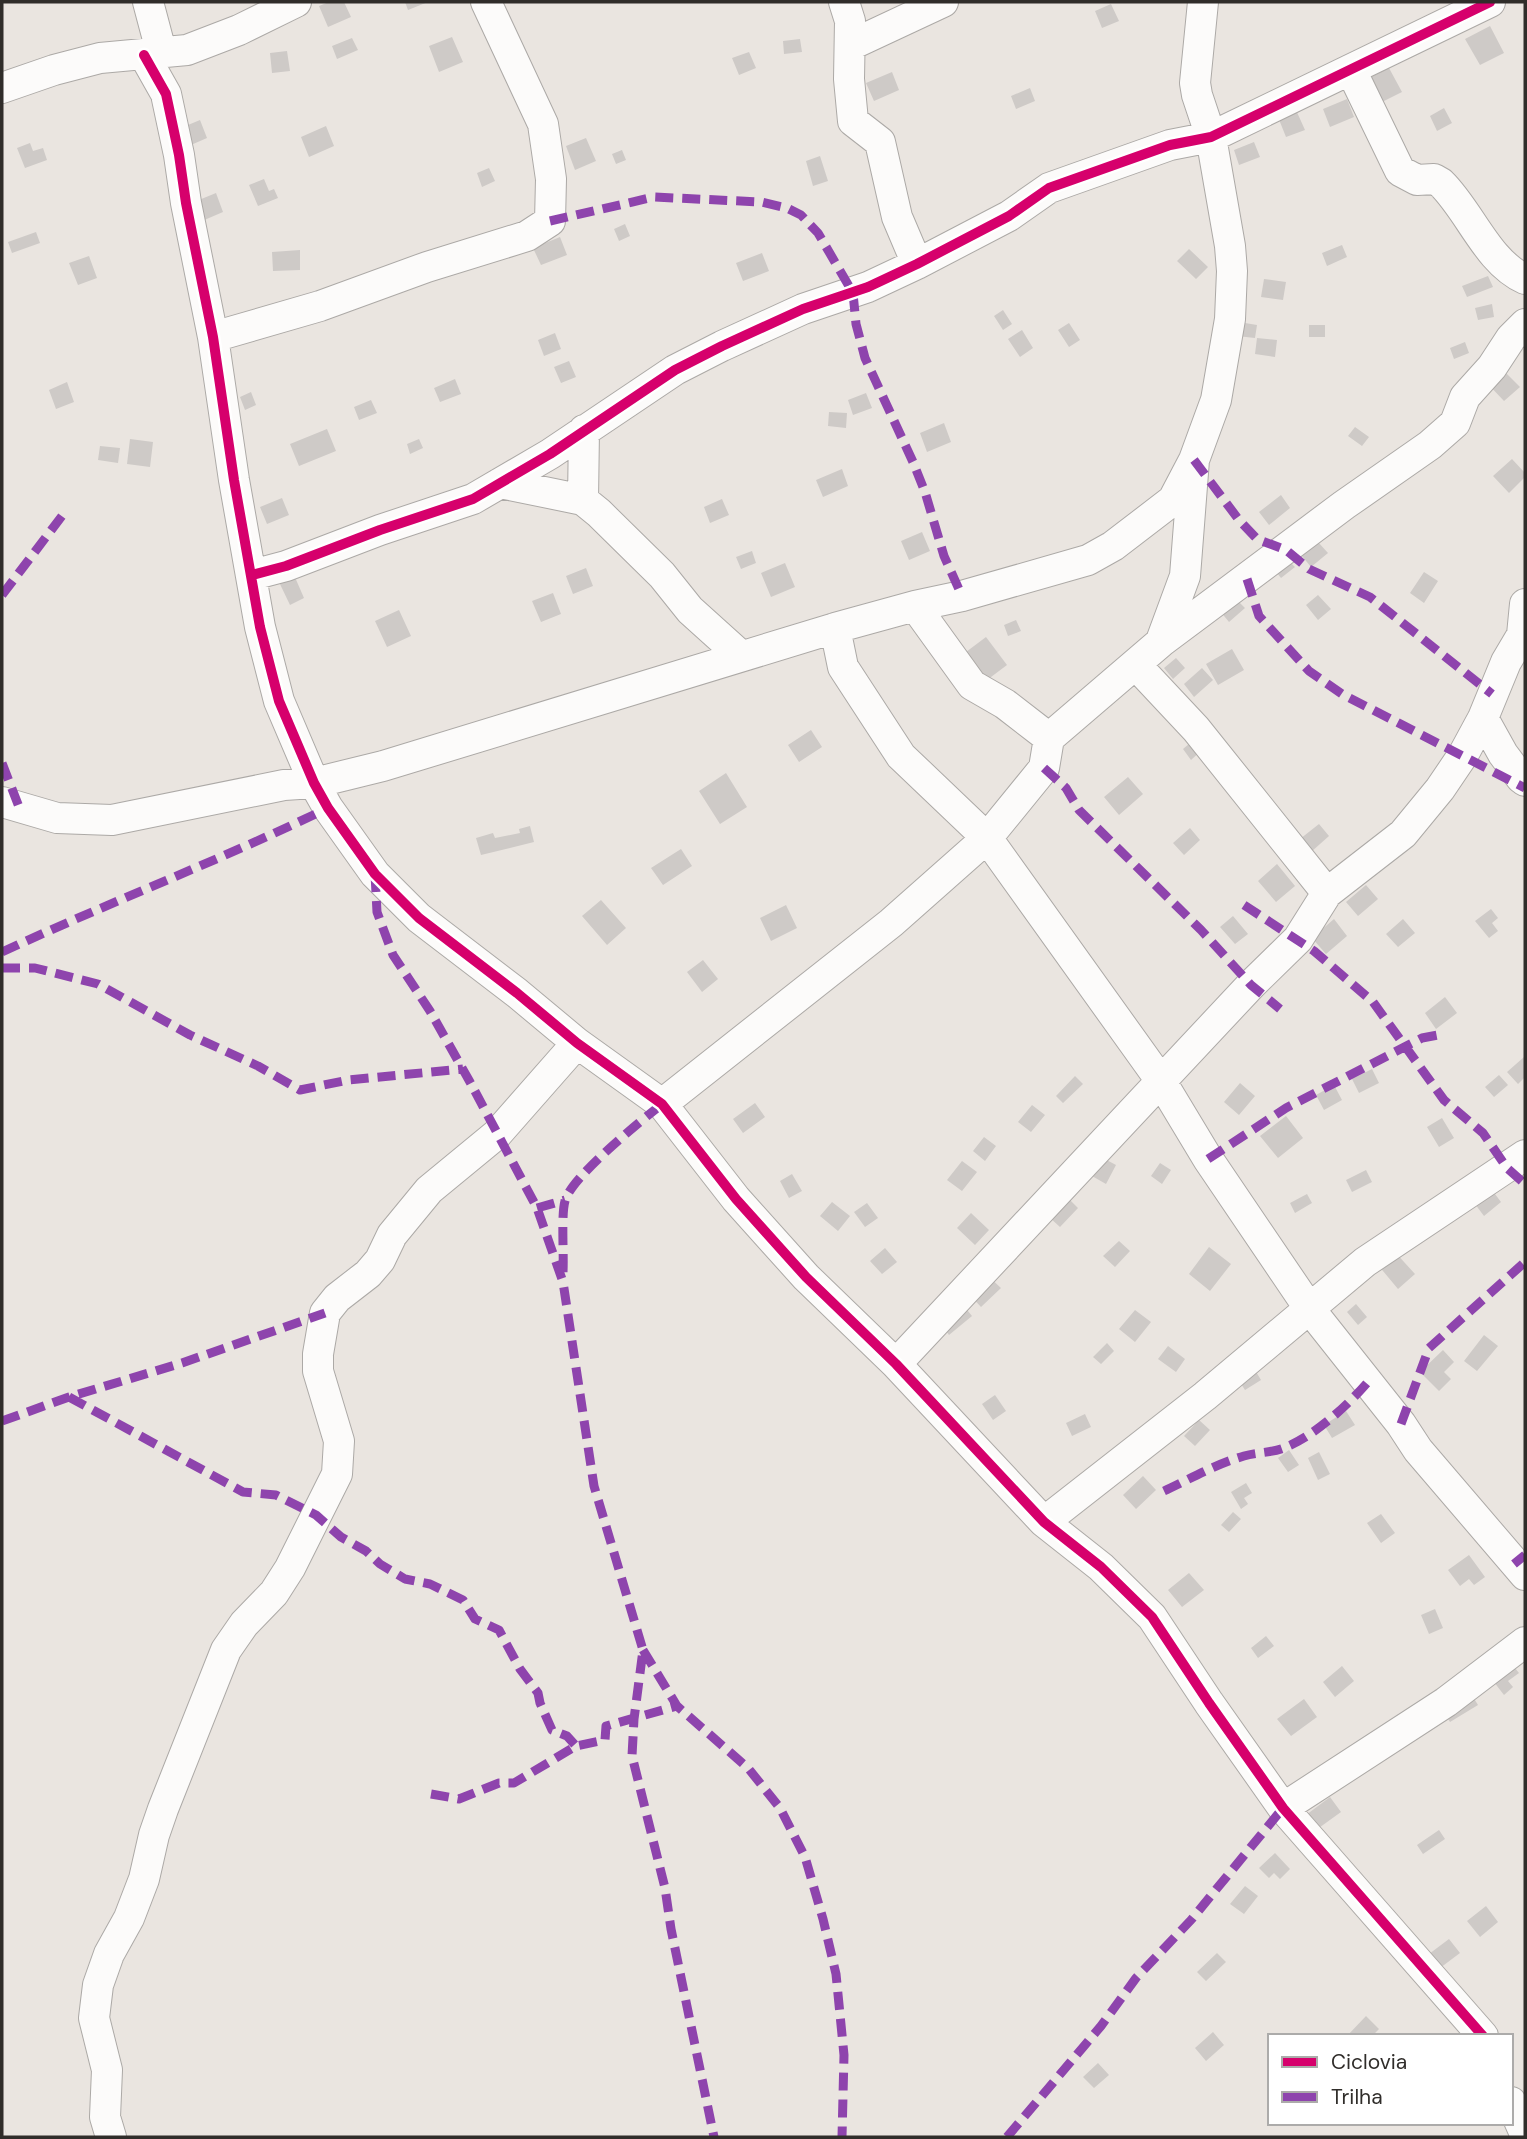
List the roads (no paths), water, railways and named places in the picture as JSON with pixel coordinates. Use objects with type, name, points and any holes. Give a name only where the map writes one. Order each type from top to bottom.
[{"type":"street","points":[[148,2],[164,52],[166,94],[213,337],[234,480],[260,627],[279,701],[314,783],[361,856],[419,918],[517,993],[576,1043],[662,1104],[736,1199],[806,1277],[896,1364],[1044,1522],[1101,1567],[1152,1617],[1283,1808],[1481,2034]]},
{"type":"street","points":[[2,88],[100,58],[164,52],[239,30],[296,2]]},
{"type":"street","points":[[213,337],[307,310],[427,267],[527,236],[550,221],[551,179],[543,124],[486,2]]},
{"type":"street","points":[[844,2],[851,45],[849,79],[853,121],[880,142],[897,217],[917,264]]},
{"type":"street","points":[[851,45],[943,2]]},
{"type":"street","points":[[2,802],[57,818],[112,820],[241,793],[314,783],[393,763],[835,628],[1088,560],[1113,546],[1173,499],[1194,460],[1216,400],[1230,319],[1233,271],[1211,137],[1195,83],[1203,2]]},
{"type":"street","points":[[252,575],[286,566],[380,530],[473,499],[675,370],[722,346],[803,309],[868,287],[917,264],[1009,216],[1049,188],[1170,145],[1211,137],[1490,2]]},
{"type":"street","points":[[164,52],[166,94]]},
{"type":"street","points":[[1351,70],[1400,171],[1416,180],[1434,179],[1441,183],[1510,270],[1525,279]]},
{"type":"street","points":[[662,1104],[891,923],[987,838],[1044,768],[1049,738],[1161,642],[1344,505],[1430,445],[1455,423],[1465,397],[1492,368],[1511,338],[1525,324]]},
{"type":"street","points":[[583,500],[584,430]]},
{"type":"street","points":[[1161,642],[1185,576],[1194,460]]},
{"type":"street","points":[[500,483],[583,500],[600,513],[662,575],[690,610],[741,656]]},
{"type":"street","points":[[896,1364],[1251,985],[1298,939],[1327,893],[1403,834],[1440,789],[1483,718],[1506,662],[1522,635],[1525,604]]},
{"type":"street","points":[[915,606],[972,685],[1005,704],[1049,738]]},
{"type":"street","points":[[835,628],[843,667],[901,756],[987,838],[1161,1081],[1208,1159],[1309,1308],[1401,1424],[1418,1450],[1525,1575]]},
{"type":"street","points":[[795,641],[843,667]]},
{"type":"street","points":[[1136,666],[1196,729],[1327,893]]},
{"type":"street","points":[[1483,718],[1503,754],[1525,781]]},
{"type":"street","points":[[111,2137],[105,2117],[107,2070],[94,2018],[98,1985],[109,1954],[129,1919],[144,1879],[163,1809],[226,1650],[244,1623],[274,1593],[290,1568],[337,1474],[339,1441],[317,1371],[325,1313],[337,1298],[368,1274],[380,1260],[392,1235],[429,1191],[498,1135],[576,1043]]},
{"type":"street","points":[[1044,1522],[1205,1396],[1365,1262],[1525,1155]]},
{"type":"street","points":[[1283,1808],[1446,1702],[1525,1642]]},
{"type":"street","points":[[1513,2107],[1525,2134]]}]
